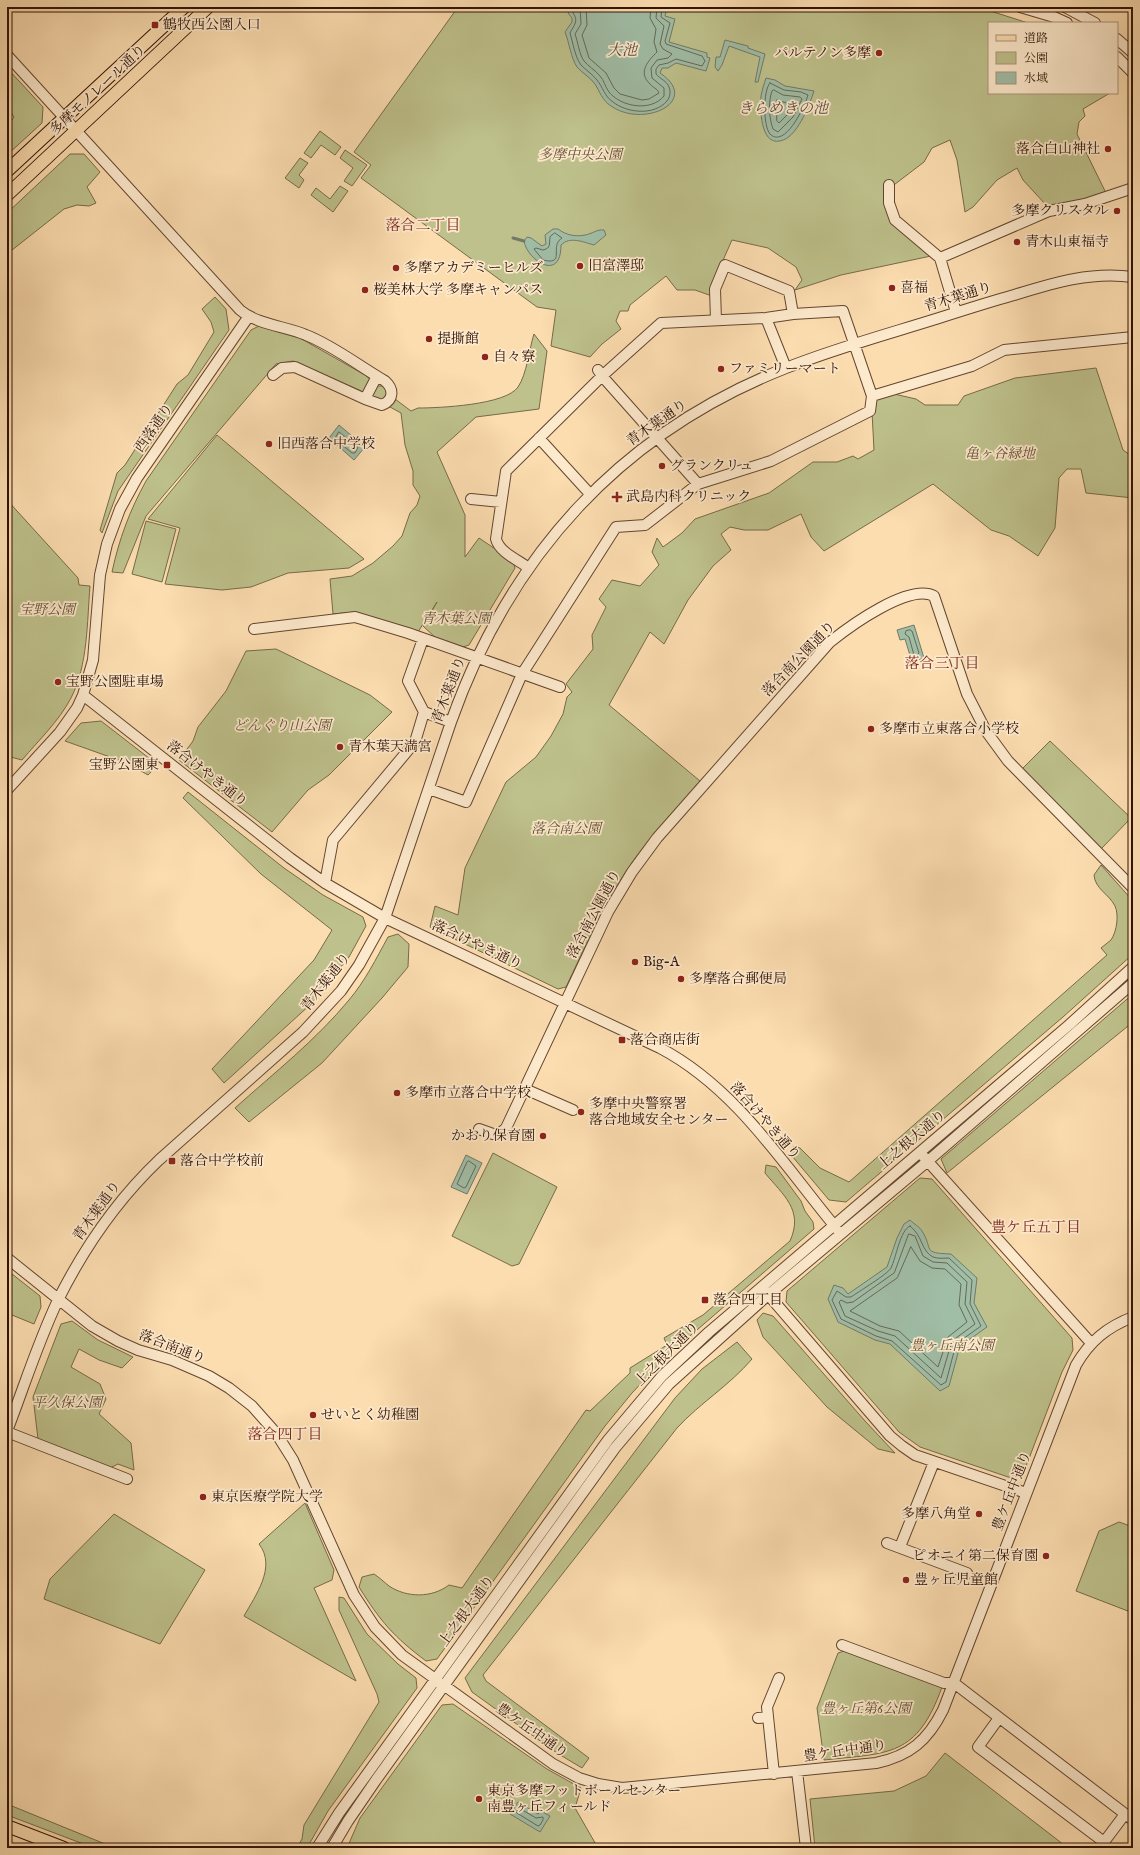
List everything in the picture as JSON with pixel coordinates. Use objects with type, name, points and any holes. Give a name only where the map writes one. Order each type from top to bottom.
[{"type":"main road","name":"多摩モノレール通り","points":[[7,171],[184,7]]},
{"type":"main road","name":"多摩モノレール通り","points":[[7,195],[208,7]]},
{"type":"main road","points":[[7,1826],[64,1848]]},
{"type":"street","points":[[1020,7],[1054,17],[1065,22]]},
{"type":"street","points":[[1065,7],[1093,22]]},
{"type":"street","points":[[1118,40],[1133,53]]},
{"type":"street","points":[[7,55],[239,309],[249,316],[305,334],[322,342],[385,381],[391,388],[391,398],[382,405],[365,399],[295,367],[282,368],[273,375]]},
{"type":"street","points":[[1118,58],[1133,73]]},
{"type":"street","points":[[889,185],[889,203],[895,220],[940,258],[956,312]]},
{"type":"street","points":[[940,258],[1049,211],[1085,204],[1133,188]]},
{"type":"street","points":[[716,320],[715,289],[725,265],[790,292],[792,314]]},
{"type":"street","name":"青木葉通り","points":[[7,1431],[59,1299],[84,1253],[112,1212],[130,1190],[159,1160],[303,1032],[321,1014],[359,965],[385,918],[451,722],[462,691],[477,657],[497,617],[529,568],[559,527],[590,494],[621,466],[658,438],[707,406],[786,368],[956,312],[1058,282],[1102,275],[1133,277]]},
{"type":"street","points":[[429,789],[466,802],[522,674],[616,527],[645,524],[698,484],[771,461],[870,411],[872,396],[843,311],[792,314],[766,318],[661,323],[600,373],[506,471],[500,502],[497,544],[529,568]]},
{"type":"street","name":"西落通り","points":[[7,790],[60,732],[77,708],[83,695],[93,660],[100,575],[108,544],[120,509],[137,478],[249,316]]},
{"type":"street","points":[[766,318],[786,368]]},
{"type":"street","points":[[872,396],[972,366],[1004,350],[1133,337]]},
{"type":"street","points":[[600,373],[698,484]]},
{"type":"street","points":[[365,399],[377,376]]},
{"type":"street","points":[[539,438],[590,494]]},
{"type":"street","points":[[471,499],[500,502]]},
{"type":"street","name":"落合南公園通り","points":[[565,1002],[608,912],[632,872],[657,838],[734,750],[830,642],[863,617],[902,598],[923,593],[934,596],[967,694],[986,731],[1008,761],[1133,888]]},
{"type":"street","points":[[254,629],[355,617],[477,657],[560,687]]},
{"type":"street","points":[[423,639],[408,681],[424,712],[451,722]]},
{"type":"street","name":"落合けやき通り","points":[[83,695],[290,858],[325,883],[385,918],[565,1002],[674,1055],[694,1068],[716,1086],[747,1118],[841,1233]]},
{"type":"street","points":[[325,883],[333,840],[415,742],[424,712]]},
{"type":"street","name":"上之根大通り","points":[[317,1848],[339,1813],[558,1508],[608,1440],[662,1376],[693,1346],[833,1224],[1063,1030],[1133,967]]},
{"type":"street","name":"上之根大通り","points":[[332,1848],[352,1815],[628,1431],[669,1384],[768,1295],[928,1161],[1133,983]]},
{"type":"street","points":[[479,1129],[493,1134],[499,1134],[506,1128],[565,1002]]},
{"type":"street","points":[[525,1089],[573,1110]]},
{"type":"street","points":[[920,1152],[1091,1342]]},
{"type":"street","name":"落合南通り","points":[[7,1258],[92,1326],[118,1341],[138,1350],[172,1360],[209,1376],[229,1388],[256,1411],[276,1433],[293,1460],[348,1584],[364,1612],[388,1643],[402,1656],[435,1680]]},
{"type":"street","points":[[762,1286],[768,1295],[890,1436],[902,1446],[915,1455],[1026,1493]]},
{"type":"street","name":"豊ケ丘中通り","points":[[435,1680],[553,1764],[579,1778],[598,1784],[622,1788],[636,1788],[876,1763],[899,1756],[918,1745],[929,1734],[943,1710],[1072,1374],[1091,1342],[1114,1326],[1133,1317]]},
{"type":"street","points":[[7,1431],[127,1479]]},
{"type":"street","points":[[900,1547],[934,1462]]},
{"type":"street","points":[[887,1543],[967,1573]]},
{"type":"street","points":[[842,1645],[944,1683],[954,1683],[1129,1817],[1104,1842],[978,1746],[999,1718]]},
{"type":"street","points":[[774,1774],[763,1718],[767,1707],[780,1684]]},
{"type":"street","points":[[797,1771],[806,1848]]},
{"type":"green space","name":"多摩中央公園","points":[[458,7],[978,7],[1025,22],[988,22],[988,94],[1108,94],[1083,109],[1085,116],[1079,122],[1077,134],[1106,193],[1082,200],[1047,206],[1023,180],[1017,168],[997,180],[973,207],[965,212],[957,160],[950,140],[932,148],[924,162],[886,191],[885,203],[931,256],[841,275],[795,290],[802,280],[796,267],[768,248],[732,240],[712,285],[712,296],[695,290],[677,290],[666,276],[630,305],[628,311],[620,311],[616,321],[621,329],[602,344],[590,357],[551,346],[556,310],[537,307],[361,178],[371,165],[354,152]]},
{"type":"green space","points":[[7,68],[43,107],[42,123],[7,155],[7,127],[14,117],[7,106]]},
{"type":"green space","points":[[320,131],[341,147],[335,155],[321,145],[311,158],[304,153]]},
{"type":"green space","points":[[345,150],[367,165],[352,186],[344,181],[353,168],[340,158]]},
{"type":"green space","points":[[70,154],[84,154],[100,172],[87,187],[96,203],[89,206],[77,205],[64,209],[7,254],[7,213]]},
{"type":"green space","points":[[300,158],[308,163],[299,175],[304,180],[299,188],[285,178]]},
{"type":"green space","points":[[340,186],[348,191],[333,212],[311,195],[316,188],[330,199]]},
{"type":"green space","points":[[215,297],[226,309],[229,330],[118,491],[102,533],[100,530],[117,473],[125,465],[177,384],[188,375],[214,332],[211,322],[202,309]]},
{"type":"green space","name":"青木葉公園","points":[[259,326],[300,338],[365,375],[378,386],[385,386],[387,393],[411,411],[418,408],[456,406],[487,402],[500,398],[511,393],[521,382],[534,334],[547,351],[539,409],[476,417],[437,452],[465,515],[465,557],[479,538],[513,561],[515,568],[469,645],[463,647],[437,639],[423,626],[437,602],[418,632],[355,612],[333,614],[330,579],[352,576],[373,563],[393,546],[402,536],[410,513],[417,505],[420,496],[413,485],[413,471],[405,445],[401,413],[359,390],[293,361],[276,364],[146,516],[123,573],[112,572],[126,525],[146,481],[251,330]]},
{"type":"green space","points":[[1096,368],[1123,450],[1133,457],[1133,498],[1086,493],[1081,469],[1067,469],[1059,478],[1055,528],[1038,556],[1009,536],[991,530],[933,484],[824,551],[811,537],[801,514],[768,530],[744,530],[730,527],[721,534],[731,550],[713,566],[688,600],[664,644],[650,632],[609,705],[700,781],[651,837],[625,873],[601,915],[566,987],[558,989],[430,927],[435,906],[458,915],[465,868],[506,782],[536,757],[551,736],[563,714],[567,697],[572,692],[566,684],[593,649],[592,635],[606,607],[599,599],[612,580],[640,586],[659,565],[652,552],[657,538],[663,547],[682,533],[695,519],[769,493],[813,462],[837,462],[853,456],[858,459],[874,450],[872,412],[878,397],[894,394],[916,399],[925,405],[958,405],[964,396],[1015,378]]},
{"type":"green space","points":[[217,435],[364,559],[349,568],[288,573],[251,587],[222,590],[165,584],[180,528],[148,519]]},
{"type":"green space","name":"宝野公園","points":[[7,500],[78,578],[79,585],[90,586],[86,643],[77,685],[61,715],[22,760],[7,756]]},
{"type":"green space","points":[[146,521],[176,529],[162,582],[132,574]]},
{"type":"green space","name":"どんぐり山公園","points":[[276,649],[370,695],[392,712],[329,775],[308,790],[272,832],[179,760],[193,741],[198,727],[226,691],[246,651]]},
{"type":"green space","points":[[101,721],[158,765],[148,775],[127,763],[65,741],[81,723]]},
{"type":"green space","points":[[1050,741],[1131,818],[1101,849],[1022,769]]},
{"type":"green space","points":[[188,792],[284,868],[323,895],[363,917],[366,926],[349,957],[311,1004],[224,1083],[212,1069],[314,960],[332,930],[261,874],[183,798]]},
{"type":"green space","points":[[1101,865],[1133,901],[1133,954],[1063,1017],[846,1202],[829,1200],[792,1156],[790,1151],[794,1146],[800,1148],[820,1168],[849,1182],[1107,955],[1101,948],[1111,940],[1113,936],[1116,928],[1117,914],[1115,906],[1095,880],[1094,875]]},
{"type":"green space","points":[[398,934],[409,944],[408,967],[382,998],[322,1063],[249,1122],[235,1108],[323,1029],[349,1000],[360,985],[388,937]]},
{"type":"green space","points":[[1133,994],[1133,1022],[947,1173],[941,1159]]},
{"type":"green space","points":[[493,1153],[557,1187],[519,1264],[512,1266],[452,1236]]},
{"type":"green space","points":[[766,1165],[776,1167],[801,1201],[805,1211],[813,1222],[814,1229],[668,1355],[632,1393],[605,1426],[437,1659],[426,1661],[396,1636],[374,1610],[359,1587],[362,1577],[374,1574],[396,1590],[404,1593],[419,1595],[435,1592],[449,1585],[462,1588],[586,1410],[590,1411],[630,1373],[630,1368],[667,1345],[664,1338],[703,1315],[790,1241],[794,1230],[795,1220],[793,1212],[785,1196],[765,1173]]},
{"type":"green space","name":"豊ヶ丘南公園","points":[[920,1178],[932,1179],[1072,1338],[1073,1350],[1062,1372],[1025,1469],[1014,1479],[920,1447],[899,1432],[786,1302],[787,1291]]},
{"type":"green space","points":[[7,1270],[40,1296],[41,1307],[34,1324],[7,1313]]},
{"type":"green space","points":[[763,1313],[773,1316],[895,1453],[878,1449],[827,1407],[763,1337],[757,1320]]},
{"type":"green space","name":"平久保公園","points":[[72,1321],[98,1340],[133,1357],[122,1368],[99,1360],[79,1349],[71,1367],[100,1384],[106,1399],[99,1414],[131,1443],[134,1470],[118,1464],[110,1468],[38,1439],[33,1397],[61,1324]]},
{"type":"green space","points":[[737,1342],[752,1359],[677,1428],[483,1675],[486,1681],[589,1758],[582,1768],[557,1753],[472,1692],[465,1678],[675,1398],[702,1369]]},
{"type":"green space","points":[[305,1503],[334,1570],[332,1580],[314,1588],[356,1681],[244,1616],[258,1590],[265,1572],[266,1562],[264,1553],[259,1544]]},
{"type":"green space","points":[[114,1514],[205,1570],[160,1644],[44,1599],[50,1579]]},
{"type":"green space","points":[[1119,1522],[1133,1527],[1133,1613],[1076,1591],[1099,1531]]},
{"type":"green space","points":[[339,1597],[344,1598],[367,1634],[398,1664],[416,1678],[417,1688],[328,1811],[307,1848],[297,1848],[302,1839],[304,1825],[379,1702],[377,1694],[339,1610]]},
{"type":"green space","name":"豊ヶ丘第6公園","points":[[844,1651],[942,1687],[932,1710],[922,1727],[911,1739],[898,1747],[883,1752],[824,1760],[817,1708],[838,1653]]},
{"type":"green space","name":"東京多摩フットボールセンター 南豊ヶ丘フィールド","points":[[453,1704],[547,1769],[581,1788],[575,1808],[598,1848],[347,1848],[360,1818],[442,1705]]},
{"type":"green space","points":[[945,1753],[1068,1848],[815,1848],[810,1799],[894,1791],[926,1776]]},
{"type":"green space","points":[[7,1804],[115,1848],[94,1848],[7,1815]]},
{"type":"water","name":"大池","points":[[572,7],[667,7],[665,16],[675,19],[669,42],[707,53],[707,57],[710,58],[706,71],[676,63],[668,68],[662,68],[660,73],[671,83],[675,93],[672,102],[664,109],[652,113],[638,114],[624,112],[611,106],[603,99],[595,84],[577,67],[573,59],[565,32],[572,22],[572,18],[568,13]]},
{"type":"water","points":[[725,40],[748,46],[748,48],[765,54],[758,82],[755,82],[760,57],[729,46],[722,65],[718,71],[715,67],[716,57],[720,57]]},
{"type":"water","name":"きらめきの池","points":[[766,78],[775,80],[785,86],[814,91],[806,113],[797,128],[786,139],[780,141],[773,141],[768,137],[761,117],[761,96]]},
{"type":"water","points":[[553,229],[558,229],[564,233],[574,236],[604,230],[606,235],[594,245],[577,240],[565,242],[561,245],[560,257],[556,263],[550,265],[544,264],[537,261],[531,255],[526,248],[524,241],[527,237],[531,238],[542,246],[546,244],[545,235]]},
{"type":"water","points":[[339,425],[365,447],[354,460],[329,438]]},
{"type":"water","points":[[914,625],[924,658],[912,662],[905,639],[900,640],[897,630]]},
{"type":"water","points":[[466,1155],[482,1163],[467,1194],[451,1187]]},
{"type":"water","points":[[910,1220],[921,1230],[932,1251],[942,1254],[951,1254],[977,1278],[974,1303],[987,1327],[960,1346],[949,1386],[940,1391],[890,1344],[875,1340],[838,1322],[828,1299],[834,1285],[843,1288],[848,1294],[887,1267],[897,1238],[904,1224]]},
{"type":"water","points":[[518,1802],[538,1814],[541,1811],[550,1816],[540,1832],[510,1814]]},
{"type":"waterway","points":[[513,238],[524,241]]},
{"type":"place","name":"鶴牧西公園入口","points":[[155,25]]},
{"type":"place","name":"パルテノン多摩","points":[[879,53]]},
{"type":"place","name":"落合白山神社","points":[[1108,149]]},
{"type":"place","name":"多摩クリスタル","points":[[1117,211]]},
{"type":"place","name":"青木山東福寺","points":[[1017,242]]},
{"type":"place","name":"旧富澤邸","points":[[580,266]]},
{"type":"place","name":"多摩アカデミーヒルズ","points":[[396,268]]},
{"type":"place","name":"喜福","points":[[892,288]]},
{"type":"place","name":"桜美林大学 多摩キャンパス","points":[[365,290]]},
{"type":"place","name":"提撕館","points":[[429,339]]},
{"type":"place","name":"自々寮","points":[[485,357]]},
{"type":"place","name":"ファミリーマート","points":[[721,369]]},
{"type":"place","name":"旧西落合中学校","points":[[269,444]]},
{"type":"place","name":"グランクリュ","points":[[662,466]]},
{"type":"place","name":"武島内科クリニック","points":[[617,497]]},
{"type":"place","name":"宝野公園駐車場","points":[[58,682]]},
{"type":"place","name":"多摩市立東落合小学校","points":[[871,729]]},
{"type":"place","name":"青木葉天満宮","points":[[340,747]]},
{"type":"place","name":"宝野公園東","points":[[167,765]]},
{"type":"place","name":"Big-A","points":[[635,962]]},
{"type":"place","name":"多摩落合郵便局","points":[[681,979]]},
{"type":"place","name":"落合商店街","points":[[622,1040]]},
{"type":"place","name":"多摩市立落合中学校","points":[[397,1093]]},
{"type":"place","name":"多摩中央警察署 落合地域安全センター","points":[[581,1112]]},
{"type":"place","name":"かおり保育園","points":[[543,1136]]},
{"type":"place","name":"落合中学校前","points":[[172,1161]]},
{"type":"place","name":"落合四丁目","points":[[705,1300]]},
{"type":"place","name":"せいとく幼稚園","points":[[313,1415]]},
{"type":"place","name":"東京医療学院大学","points":[[203,1497]]},
{"type":"place","name":"多摩八角堂","points":[[979,1514]]},
{"type":"place","name":"ピオニイ第二保育園","points":[[1046,1556]]},
{"type":"place","name":"豊ヶ丘児童館","points":[[906,1580]]},
{"type":"place","name":"東京多摩フットボールセンター 南豊ヶ丘フィールド","points":[[479,1799]]},
{"type":"district","name":"落合二丁目","points":[[423,225]]},
{"type":"district","name":"落合三丁目","points":[[942,663]]},
{"type":"district","name":"豊ケ丘五丁目","points":[[1036,1227]]},
{"type":"district","name":"落合四丁目","points":[[285,1434]]},
{"type":"park label","name":"亀ヶ谷緑地","points":[[1000,454]]},
{"type":"park label","name":"落合南公園","points":[[566,829]]}]
